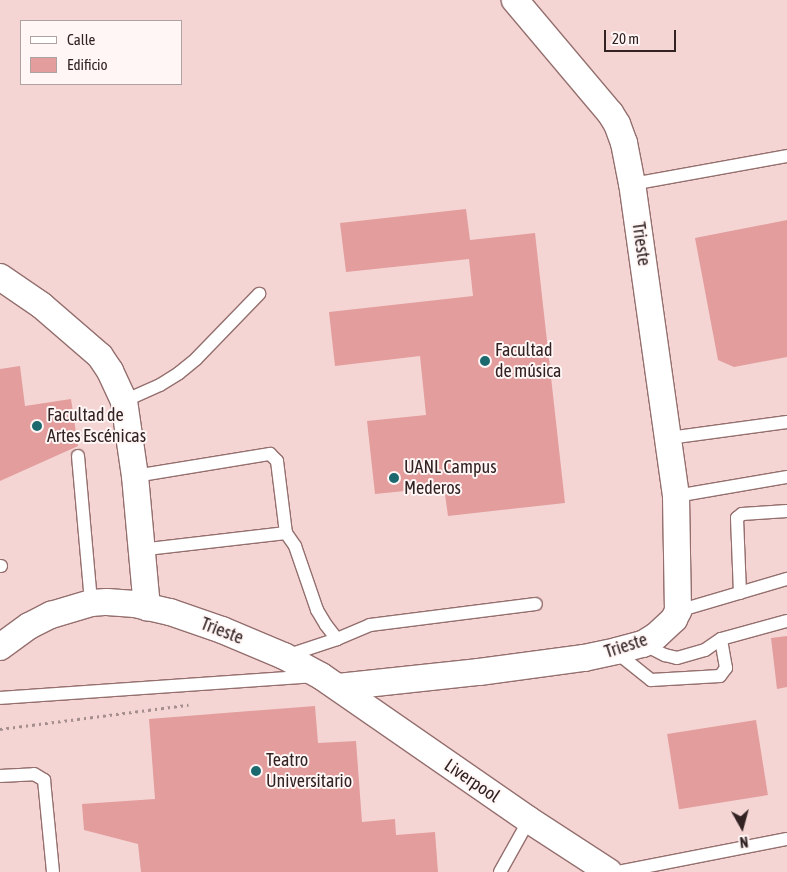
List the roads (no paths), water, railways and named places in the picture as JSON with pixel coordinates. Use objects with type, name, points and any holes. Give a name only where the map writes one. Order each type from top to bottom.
[{"type":"street","name":"Trieste","points":[[0,647],[29,626],[51,614],[91,603],[122,602],[147,607],[222,630],[284,656],[329,681],[480,672],[584,658],[643,644],[666,628],[678,611],[676,496],[632,184],[624,143],[617,124],[515,0]]},
{"type":"street","points":[[0,277],[41,306],[100,356],[110,371],[124,401],[136,476],[140,550],[147,607]]},
{"type":"street","name":"Liverpool","points":[[329,681],[530,820],[609,872]]},
{"type":"lane","points":[[632,184],[787,156]]},
{"type":"lane","points":[[124,401],[160,385],[179,374],[259,294]]},
{"type":"lane","points":[[669,438],[787,422]]},
{"type":"lane","points":[[136,476],[270,454],[277,461],[286,533],[295,546],[318,610],[326,625],[337,639]]},
{"type":"lane","points":[[78,456],[91,603]]},
{"type":"lane","points":[[676,496],[787,477]]},
{"type":"lane","points":[[740,593],[737,518],[742,514],[787,510]]},
{"type":"lane","points":[[140,550],[286,533]]},
{"type":"lane","points":[[678,611],[787,579]]},
{"type":"lane","points":[[284,656],[337,639],[370,625],[536,604]]},
{"type":"lane","points":[[643,644],[665,655],[677,658],[705,650],[721,639],[787,621]]},
{"type":"lane","points":[[616,651],[651,680],[720,676],[726,668],[721,639]]},
{"type":"lane","points":[[0,698],[329,681]]},
{"type":"lane","points":[[0,776],[34,774],[44,780],[53,872]]},
{"type":"lane","points":[[500,872],[530,820]]},
{"type":"lane","points":[[618,872],[786,839]]},
{"type":"place","name":"Facultad de música","points":[[485,361]]},
{"type":"place","name":"Facultad de Artes Escénicas","points":[[37,426]]},
{"type":"place","name":"UANL Campus Mederos","points":[[394,478]]},
{"type":"place","name":"Teatro Universitario","points":[[256,771]]}]
